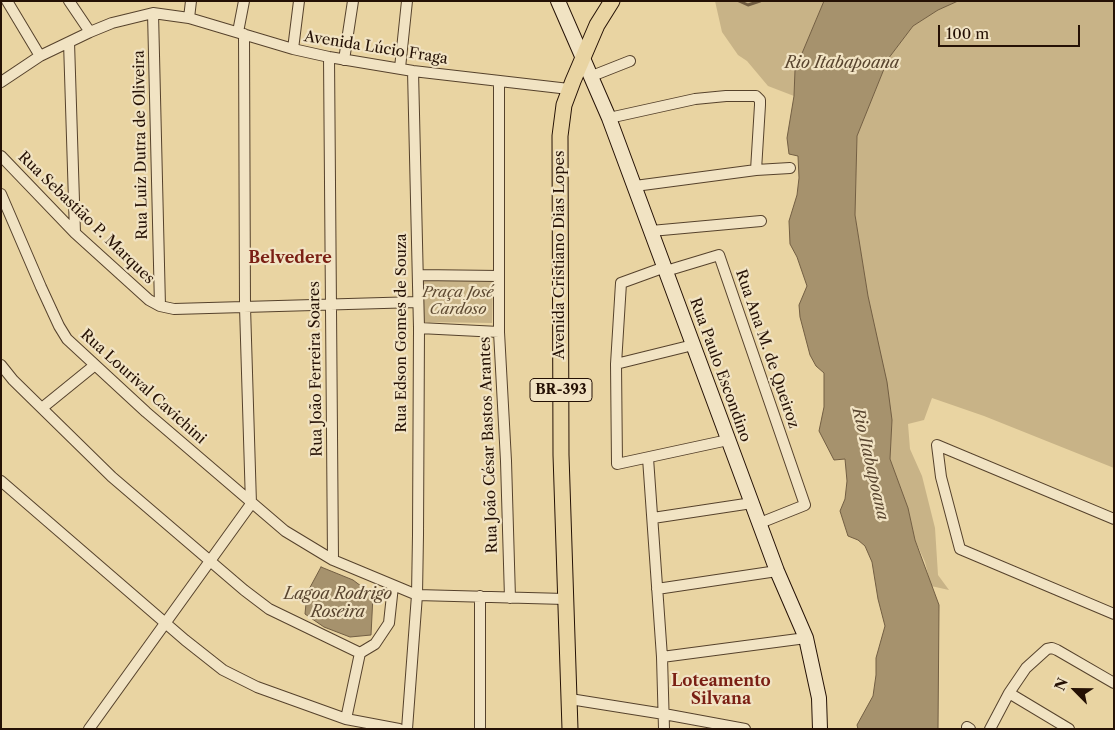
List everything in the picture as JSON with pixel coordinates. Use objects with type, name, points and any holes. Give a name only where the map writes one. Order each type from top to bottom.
[{"type":"main road","name":"Rua Paulo Escondino","points":[[558,1],[609,118],[777,571],[806,638],[819,698],[820,729]]},
{"type":"main road","name":"Avenida Cristiano Dias Lopes","points":[[570,729],[561,455],[560,157],[562,116],[569,89],[583,55],[600,20],[612,1]]},
{"type":"street","points":[[1,82],[40,56],[7,1]]},
{"type":"street","points":[[70,1],[90,32]]},
{"type":"street","points":[[189,18],[191,1]]},
{"type":"street","points":[[89,729],[251,504],[245,307],[241,33],[244,1]]},
{"type":"street","points":[[293,49],[299,1]]},
{"type":"street","points":[[344,60],[353,1]]},
{"type":"street","points":[[400,68],[407,1]]},
{"type":"street","name":"Avenida Lúcio Fraga","points":[[40,56],[112,23],[153,13],[189,18],[293,49],[344,60],[413,71],[569,89]]},
{"type":"street","name":"Rua Luiz Dutra de Oliveira","points":[[153,13],[160,306]]},
{"type":"street","points":[[69,42],[75,233]]},
{"type":"street","name":"Rua João Ferreira Soares","points":[[329,57],[333,560]]},
{"type":"street","points":[[592,76],[630,61]]},
{"type":"street","name":"Rua Edson Gomes de Souza","points":[[407,729],[417,596],[419,328],[413,71]]},
{"type":"street","name":"Rua João César Bastos Arantes","points":[[499,81],[499,332],[506,461],[510,598]]},
{"type":"street","points":[[609,118],[695,99],[756,96],[760,100],[756,170]]},
{"type":"street","name":"Rua Sebastião P. Marques","points":[[1,156],[75,233],[149,300],[160,306],[174,310],[418,302]]},
{"type":"street","points":[[635,186],[756,170],[790,168]]},
{"type":"street","name":"Rua Lourival Cavichini","points":[[1,194],[59,326],[67,339],[94,366],[251,504],[285,531],[333,560],[417,596]]},
{"type":"street","points":[[651,231],[761,221]]},
{"type":"street","name":"Rua Ana M. de Queiroz","points":[[666,269],[719,255],[805,505],[760,524]]},
{"type":"street","points":[[666,269],[621,283],[616,364],[617,464],[728,440]]},
{"type":"street","points":[[418,275],[499,276]]},
{"type":"street","points":[[419,328],[499,332]]},
{"type":"street","points":[[616,364],[692,345]]},
{"type":"street","points":[[1,365],[13,380],[112,477],[244,590],[269,609],[360,653]]},
{"type":"street","points":[[42,408],[94,366]]},
{"type":"street","points":[[1114,520],[937,445],[941,477],[960,549],[1114,614]]},
{"type":"street","points":[[648,458],[662,657],[664,729]]},
{"type":"street","points":[[1,481],[165,623],[223,670],[257,687],[346,718],[399,729]]},
{"type":"street","points":[[653,518],[752,503]]},
{"type":"street","points":[[657,589],[777,571]]},
{"type":"street","points":[[346,718],[360,653],[375,644],[389,622],[393,586]]},
{"type":"street","points":[[417,596],[565,599]]},
{"type":"street","points":[[480,596],[480,729]]},
{"type":"street","points":[[662,657],[806,638]]},
{"type":"street","points":[[990,729],[1009,692],[1026,668],[1047,649],[1052,648],[1114,683]]},
{"type":"street","points":[[1009,692],[1069,729]]},
{"type":"street","points":[[570,699],[745,729]]},
{"type":"green space","points":[[715,1],[824,1],[795,70],[794,96],[768,86],[747,61],[738,55],[722,32]]},
{"type":"green space","points":[[958,1],[1114,1],[1114,468],[984,416],[932,398],[924,420],[908,424],[910,449],[922,476],[935,528],[938,575],[949,590],[931,586],[925,562],[915,540],[908,508],[890,459],[892,420],[868,296],[855,215],[857,136],[888,59],[913,26],[938,10]]},
{"type":"green space","name":"Praça José Cardoso","points":[[423,279],[493,280],[492,323],[422,322]]},
{"type":"water","name":"Rio Itabapoana","points":[[824,1],[958,1],[938,10],[913,26],[888,59],[857,136],[855,215],[868,296],[887,382],[892,420],[890,459],[908,508],[915,540],[939,605],[938,729],[858,729],[857,725],[873,696],[876,658],[885,626],[872,562],[865,546],[858,540],[848,536],[840,511],[845,499],[847,481],[845,459],[834,460],[819,431],[824,407],[824,373],[816,366],[810,355],[800,317],[799,305],[807,286],[797,257],[790,244],[789,221],[797,195],[799,178],[798,156],[789,154],[787,138],[794,96],[795,70]]},
{"type":"water","name":"Lagoa Rodrigo Roseira","points":[[321,567],[353,580],[373,595],[371,635],[350,637],[324,627],[305,614],[307,593]]},
{"type":"waterway","points":[[739,1],[748,5],[760,1]]},
{"type":"district","name":"Belvedere","points":[[290,258]]},
{"type":"district","name":"Loteamento Silvana","points":[[721,690]]}]
